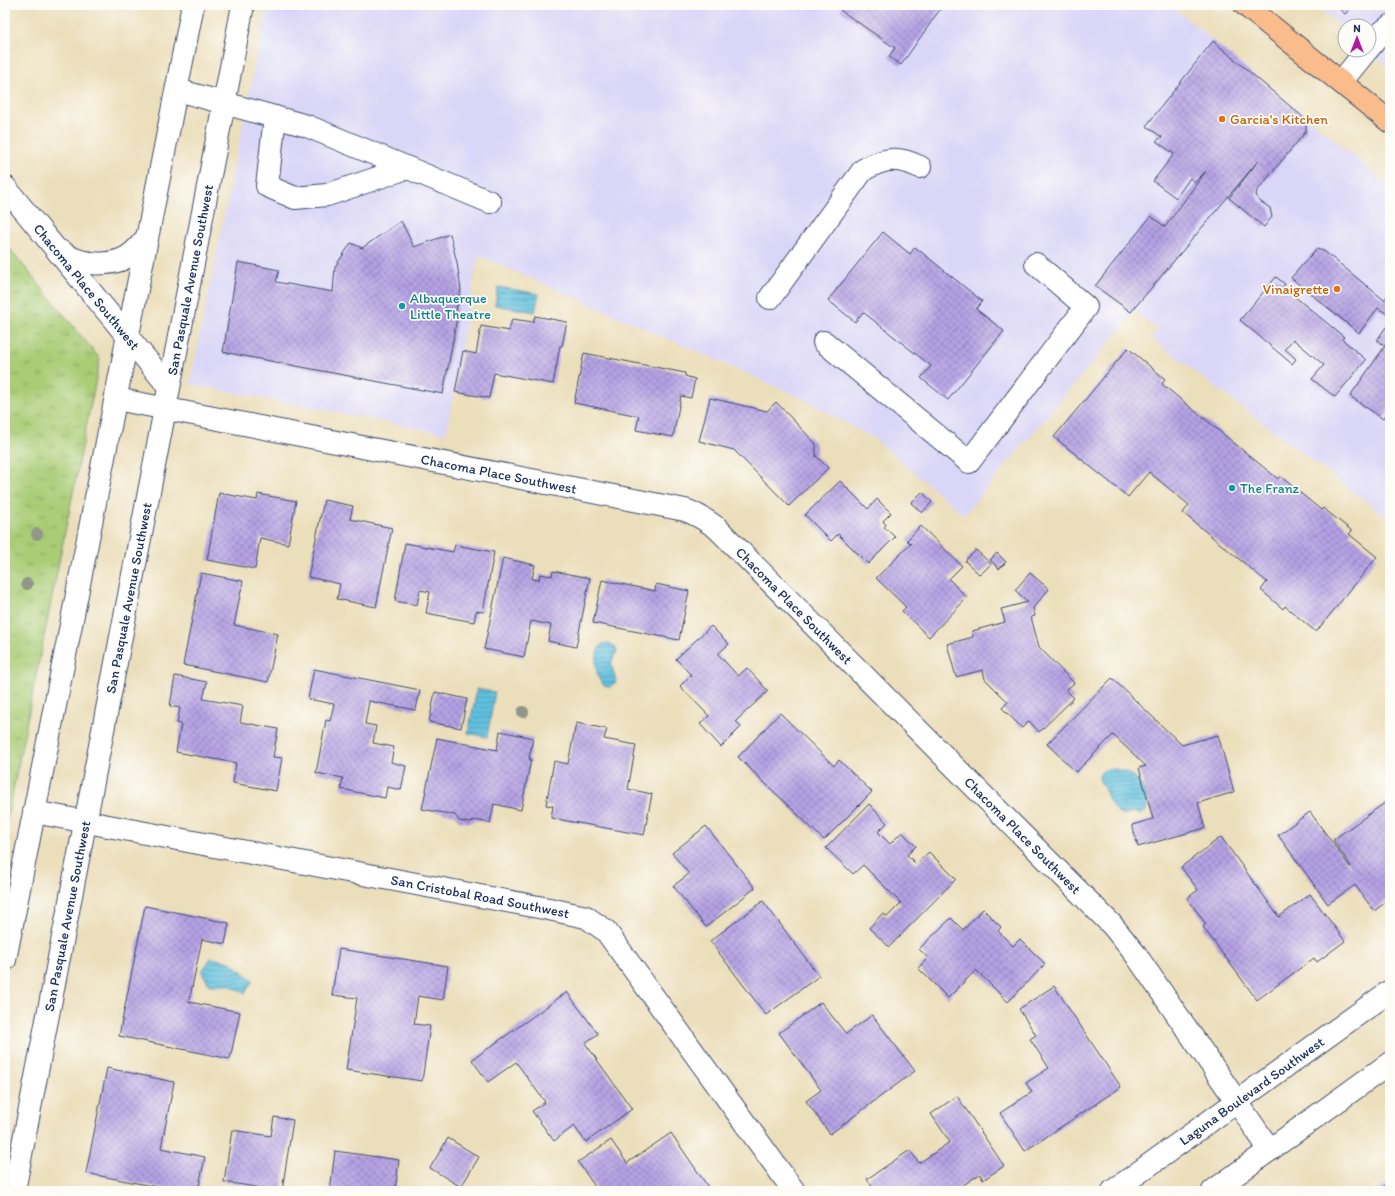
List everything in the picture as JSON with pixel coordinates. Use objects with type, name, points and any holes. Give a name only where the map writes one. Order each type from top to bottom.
[{"type":"main road","points":[[1245,5],[1390,122]]},
{"type":"street","points":[[5,960],[193,5]]},
{"type":"street","name":"San Pasquale Avenue Southwest","points":[[14,1191],[243,5]]},
{"type":"street","points":[[1377,38],[1390,26]]},
{"type":"street","points":[[1341,82],[1361,58]]},
{"type":"street","points":[[176,90],[307,126],[490,202]]},
{"type":"street","points":[[275,117],[267,186],[295,198],[327,195],[407,168]]},
{"type":"street","points":[[770,298],[863,170],[877,162],[891,159],[906,160],[920,167]]},
{"type":"street","name":"Chacoma Place Southwest","points":[[5,187],[169,387]]},
{"type":"street","points":[[56,249],[77,260],[92,263],[110,263],[126,258],[138,249],[147,237]]},
{"type":"street","points":[[824,342],[969,462],[1086,307],[1036,264]]},
{"type":"street","name":"Chacoma Place Southwest","points":[[116,399],[685,510],[697,514],[717,528],[1112,925],[1136,955],[1270,1150]]},
{"type":"street","name":"San Cristobal Road Southwest","points":[[34,812],[586,917],[606,932],[794,1191]]},
{"type":"street","name":"Laguna Boulevard Southwest","points":[[1113,1191],[1390,990]]},
{"type":"street","points":[[1213,1191],[1390,1062]]},
{"type":"shaded area","points":[[267,5],[1170,5],[1390,186],[1390,520],[1151,338],[1158,330],[1135,312],[964,515],[876,440],[802,398],[478,255],[446,434],[190,384]]},
{"type":"shaded area","points":[[1316,5],[1390,5],[1390,68],[1377,57],[1377,18],[1337,18],[1337,23]]},
{"type":"green space","points":[[5,243],[100,359],[5,830]]},
{"type":"water","points":[[498,287],[539,294],[535,312],[495,305]]},
{"type":"water","points":[[610,643],[615,647],[617,652],[612,660],[612,667],[616,682],[609,687],[605,686],[598,677],[596,658],[600,647],[603,644]]},
{"type":"water","points":[[477,689],[495,692],[487,737],[468,733]]},
{"type":"water","points":[[1107,769],[1124,771],[1137,781],[1146,794],[1146,811],[1139,814],[1133,812],[1124,816],[1116,810],[1111,804],[1099,780],[1100,773]]},
{"type":"water","points":[[211,958],[230,962],[253,980],[245,993],[229,985],[209,985],[202,971]]},
{"type":"building","points":[[844,5],[943,5],[901,65],[889,57],[895,48],[840,10]]},
{"type":"building","points":[[1335,5],[1354,5],[1345,14]]},
{"type":"building","points":[[1213,41],[1304,118],[1306,122],[1306,130],[1257,191],[1256,194],[1258,200],[1270,208],[1272,217],[1264,227],[1229,198],[1258,161],[1131,312],[1095,286],[1151,216],[1165,227],[1206,171],[1195,182],[1190,178],[1176,198],[1153,181],[1174,154],[1156,141],[1162,137],[1146,126]]},
{"type":"building","points":[[401,221],[414,247],[450,234],[457,263],[461,290],[454,318],[457,318],[443,394],[223,352],[238,262],[279,270],[276,282],[333,292],[335,267],[351,243],[362,248]]},
{"type":"building","points":[[883,232],[910,254],[915,247],[982,301],[976,309],[1004,331],[948,400],[921,378],[931,366],[863,312],[855,322],[828,300]]},
{"type":"building","name":"Vinaigrette","points":[[1316,249],[1324,251],[1384,300],[1390,293],[1390,316],[1378,308],[1359,333],[1291,278]]},
{"type":"building","points":[[1276,277],[1285,284],[1283,287],[1344,337],[1342,339],[1366,360],[1335,397],[1312,379],[1324,365],[1293,339],[1285,349],[1296,359],[1292,364],[1240,320]]},
{"type":"building","points":[[535,316],[567,322],[562,346],[560,346],[553,384],[494,373],[489,398],[455,392],[463,351],[476,354],[481,326],[509,331],[512,319],[533,322]]},
{"type":"building","points":[[1386,327],[1390,330],[1390,409],[1383,419],[1350,396],[1385,346],[1377,340]]},
{"type":"building","name":"The Franz","points":[[1128,348],[1165,379],[1162,384],[1278,479],[1280,476],[1321,510],[1323,508],[1352,531],[1349,534],[1377,557],[1316,632],[1285,606],[1283,609],[1261,590],[1267,582],[1183,513],[1189,505],[1149,472],[1128,497],[1054,437]]},
{"type":"building","points":[[584,353],[685,373],[685,376],[695,379],[691,398],[681,396],[673,437],[636,430],[639,416],[574,403]]},
{"type":"building","points":[[710,398],[767,411],[776,402],[816,444],[816,456],[828,468],[789,506],[734,450],[699,441]]},
{"type":"building","points":[[840,481],[868,509],[877,499],[891,513],[883,521],[886,525],[884,527],[895,537],[868,564],[838,534],[831,541],[805,515]]},
{"type":"building","points":[[922,492],[932,502],[922,513],[911,503]]},
{"type":"building","points":[[219,493],[257,500],[258,494],[296,501],[288,544],[260,538],[255,569],[207,560]]},
{"type":"building","points":[[324,500],[353,506],[350,519],[392,528],[376,607],[337,599],[340,584],[308,577]]},
{"type":"building","points":[[921,526],[962,566],[949,579],[967,598],[929,637],[902,611],[906,607],[876,578],[911,544],[907,540]]},
{"type":"building","points":[[405,543],[453,552],[455,545],[494,552],[483,612],[476,611],[474,622],[426,613],[430,592],[420,590],[417,605],[395,601]]},
{"type":"building","points":[[976,550],[991,564],[980,575],[965,561]]},
{"type":"building","points":[[997,553],[1006,562],[999,569],[990,560]]},
{"type":"building","points":[[503,558],[535,565],[532,579],[539,580],[540,574],[552,576],[553,571],[590,578],[576,647],[548,641],[551,625],[531,621],[524,657],[484,649]]},
{"type":"building","points":[[201,573],[243,581],[234,625],[278,634],[268,682],[183,665]]},
{"type":"building","points":[[1030,573],[1049,589],[1033,608],[1035,616],[1031,617],[1039,647],[1074,683],[1066,690],[1074,698],[1039,732],[1029,721],[1022,728],[1002,708],[1008,702],[985,679],[983,670],[956,677],[947,644],[973,637],[972,631],[1005,622],[1001,609],[1028,602],[1015,590]]},
{"type":"building","points":[[602,580],[655,591],[656,584],[689,591],[679,640],[593,623]]},
{"type":"building","points":[[711,626],[729,644],[718,654],[738,676],[747,668],[768,691],[736,721],[741,727],[721,747],[700,724],[709,716],[680,686],[691,675],[676,659]]},
{"type":"building","points":[[314,669],[420,690],[416,710],[369,701],[365,724],[376,726],[373,743],[394,747],[391,762],[406,766],[401,790],[387,787],[385,798],[341,789],[343,778],[316,773],[326,720],[330,721],[334,704],[308,699]]},
{"type":"building","points":[[175,676],[207,682],[203,699],[243,706],[240,722],[278,729],[273,757],[282,758],[276,791],[233,783],[236,763],[176,752],[181,724],[177,723],[180,708],[170,706]]},
{"type":"building","points":[[1112,678],[1182,745],[1218,735],[1234,792],[1198,803],[1205,828],[1138,847],[1132,825],[1153,819],[1139,768],[1146,766],[1113,735],[1076,772],[1047,744]]},
{"type":"building","points":[[435,692],[467,699],[461,728],[429,722]]},
{"type":"building","points":[[780,713],[834,766],[839,760],[872,792],[824,840],[738,757]]},
{"type":"building","points":[[576,723],[607,729],[604,739],[636,745],[628,789],[652,794],[644,835],[551,818],[553,806],[546,805],[554,761],[568,764]]},
{"type":"building","points":[[500,731],[533,738],[529,759],[531,759],[521,810],[494,804],[490,823],[475,820],[470,823],[459,821],[455,815],[422,809],[437,738],[497,750]]},
{"type":"building","points":[[1390,799],[1390,899],[1374,911],[1355,885],[1328,904],[1278,835],[1310,812],[1350,867],[1351,866],[1333,840]]},
{"type":"building","points":[[869,804],[887,823],[878,832],[890,844],[902,832],[916,846],[907,855],[916,864],[929,852],[956,879],[889,947],[869,928],[882,914],[888,916],[901,903],[863,865],[853,874],[826,848]]},
{"type":"building","points":[[706,826],[755,888],[706,927],[673,886],[689,874],[672,853]]},
{"type":"building","points":[[1221,837],[1279,917],[1310,894],[1345,941],[1317,962],[1314,958],[1257,1000],[1203,927],[1206,924],[1187,898],[1198,890],[1181,867]]},
{"type":"building","points":[[763,901],[819,976],[766,1015],[710,941]]},
{"type":"building","points":[[145,906],[229,923],[225,944],[202,939],[189,1002],[240,1012],[230,1059],[119,1036]]},
{"type":"building","points":[[983,909],[1001,927],[998,931],[1013,946],[1020,939],[1045,964],[1008,1002],[976,970],[948,998],[918,968],[928,958],[919,949],[951,918],[963,930]]},
{"type":"building","points":[[339,949],[448,966],[443,1000],[418,996],[414,1024],[430,1026],[422,1081],[346,1070],[357,998],[332,995]]},
{"type":"building","points":[[1054,986],[1121,1087],[1025,1151],[1000,1113],[1032,1092],[1026,1083],[1049,1068],[1030,1039],[1036,1035],[1019,1009]]},
{"type":"building","points":[[567,992],[598,1034],[585,1043],[632,1109],[586,1142],[574,1126],[554,1141],[532,1111],[545,1102],[516,1062],[488,1082],[472,1060]]},
{"type":"building","points":[[821,1002],[846,1034],[872,1015],[915,1071],[830,1134],[806,1101],[821,1090],[779,1033]]},
{"type":"building","points":[[107,1068],[174,1082],[161,1148],[205,1157],[198,1191],[177,1191],[86,1173]]},
{"type":"building","points":[[957,1096],[1004,1166],[983,1180],[980,1174],[954,1191],[875,1191],[867,1179],[910,1150],[919,1163],[950,1142],[931,1114]]},
{"type":"building","points":[[274,1117],[293,1120],[282,1191],[224,1182],[232,1130],[271,1136]]},
{"type":"building","points":[[671,1133],[711,1191],[598,1191],[578,1162],[611,1140],[627,1163]]},
{"type":"building","points":[[448,1138],[479,1157],[461,1187],[430,1168]]},
{"type":"building","points":[[335,1151],[399,1160],[395,1191],[330,1191]]},
{"type":"building","points":[[1390,1182],[1390,1191],[1377,1191]]},
{"type":"place","name":"Garcia's Kitchen","points":[[1222,119]]},
{"type":"place","name":"Vinaigrette","points":[[1337,289]]},
{"type":"place","name":"Albuquerque Little Theatre","points":[[402,306]]},
{"type":"place","name":"The Franz","points":[[1232,488]]}]
